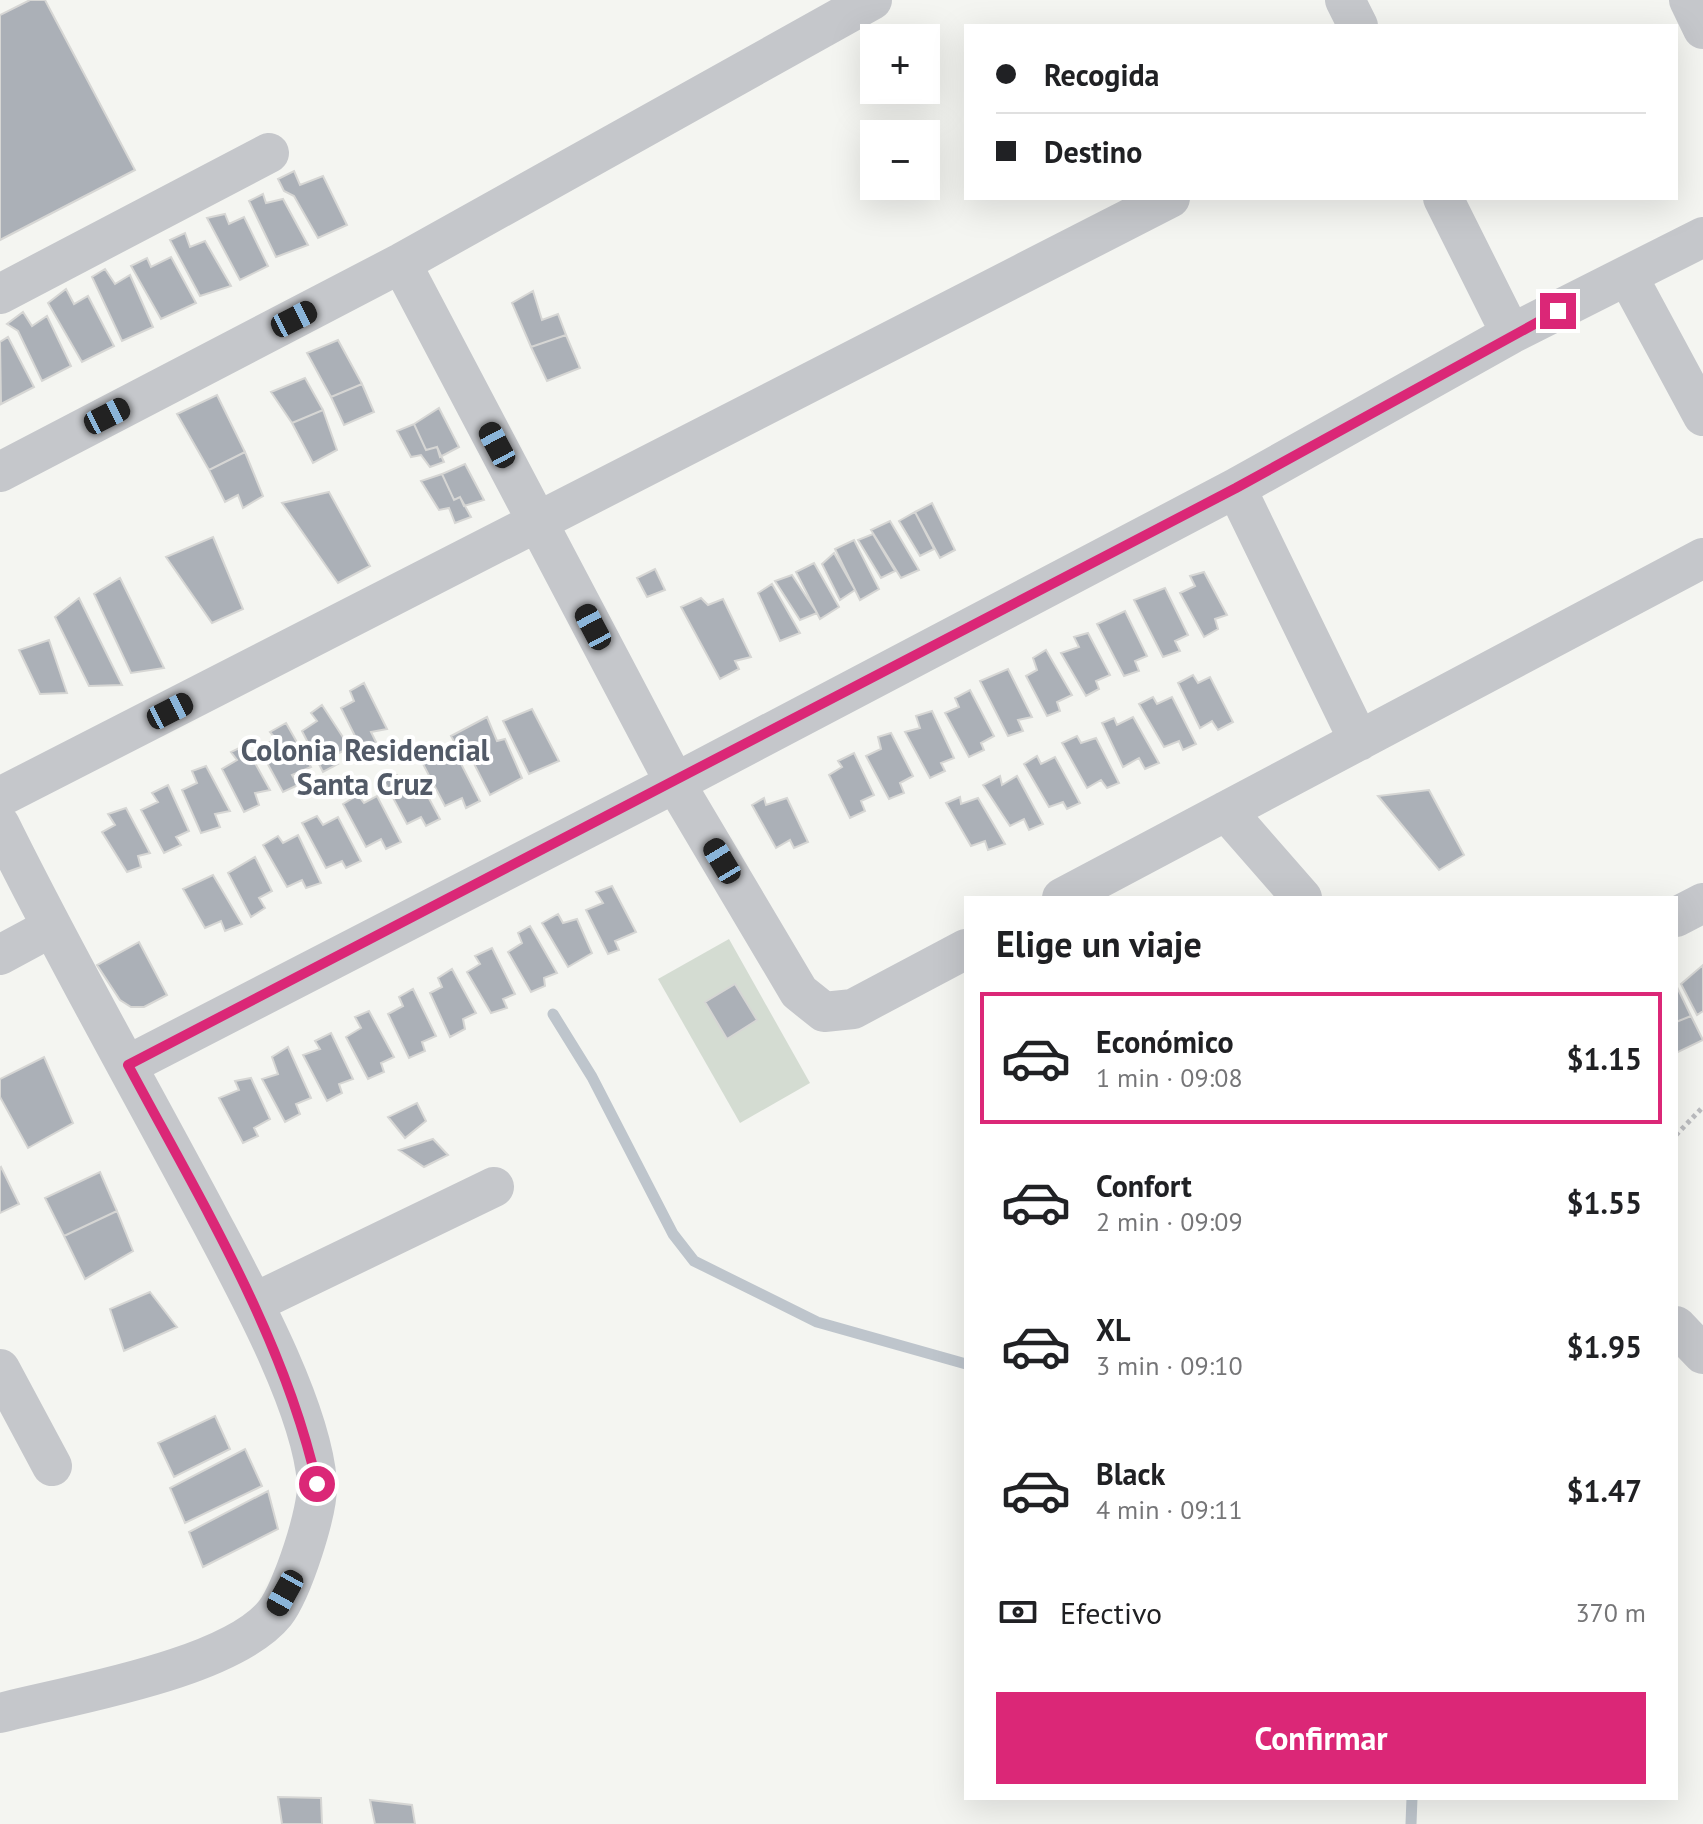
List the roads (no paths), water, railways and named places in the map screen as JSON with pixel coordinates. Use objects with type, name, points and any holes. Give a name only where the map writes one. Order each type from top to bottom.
[{"type":"street","points":[[0,472],[401,263],[872,0]]},
{"type":"street","points":[[1345,0],[1357,24]]},
{"type":"street","points":[[1689,0],[1703,29]]},
{"type":"street","points":[[0,294],[269,153]]},
{"type":"street","points":[[0,797],[1166,200]]},
{"type":"street","points":[[1444,200],[1511,334]]},
{"type":"street","points":[[128,1065],[675,783],[1236,488],[1511,334],[1703,237]]},
{"type":"street","points":[[401,263],[675,783],[799,992],[824,1012],[853,1009],[964,950]]},
{"type":"street","points":[[1628,277],[1703,416]]},
{"type":"street","points":[[1236,488],[1359,741]]},
{"type":"street","points":[[1066,896],[1703,558]]},
{"type":"street","points":[[1226,811],[1300,896]]},
{"type":"street","points":[[0,825],[50,928],[128,1065],[254,1303],[303,1421],[317,1484],[297,1573],[274,1614],[228,1649],[149,1675],[0,1713]]},
{"type":"street","points":[[1678,916],[1703,903]]},
{"type":"street","points":[[0,955],[50,928]]},
{"type":"street","points":[[254,1303],[494,1187]]},
{"type":"street","points":[[0,1369],[52,1466]]},
{"type":"waterway","points":[[553,1014],[592,1077],[673,1234],[694,1261],[817,1322],[964,1363]]},
{"type":"waterway","points":[[1411,1824],[1412,1800]]},
{"type":"district","name":"Colonia Residencial Santa Cruz","points":[[365,768]]}]
